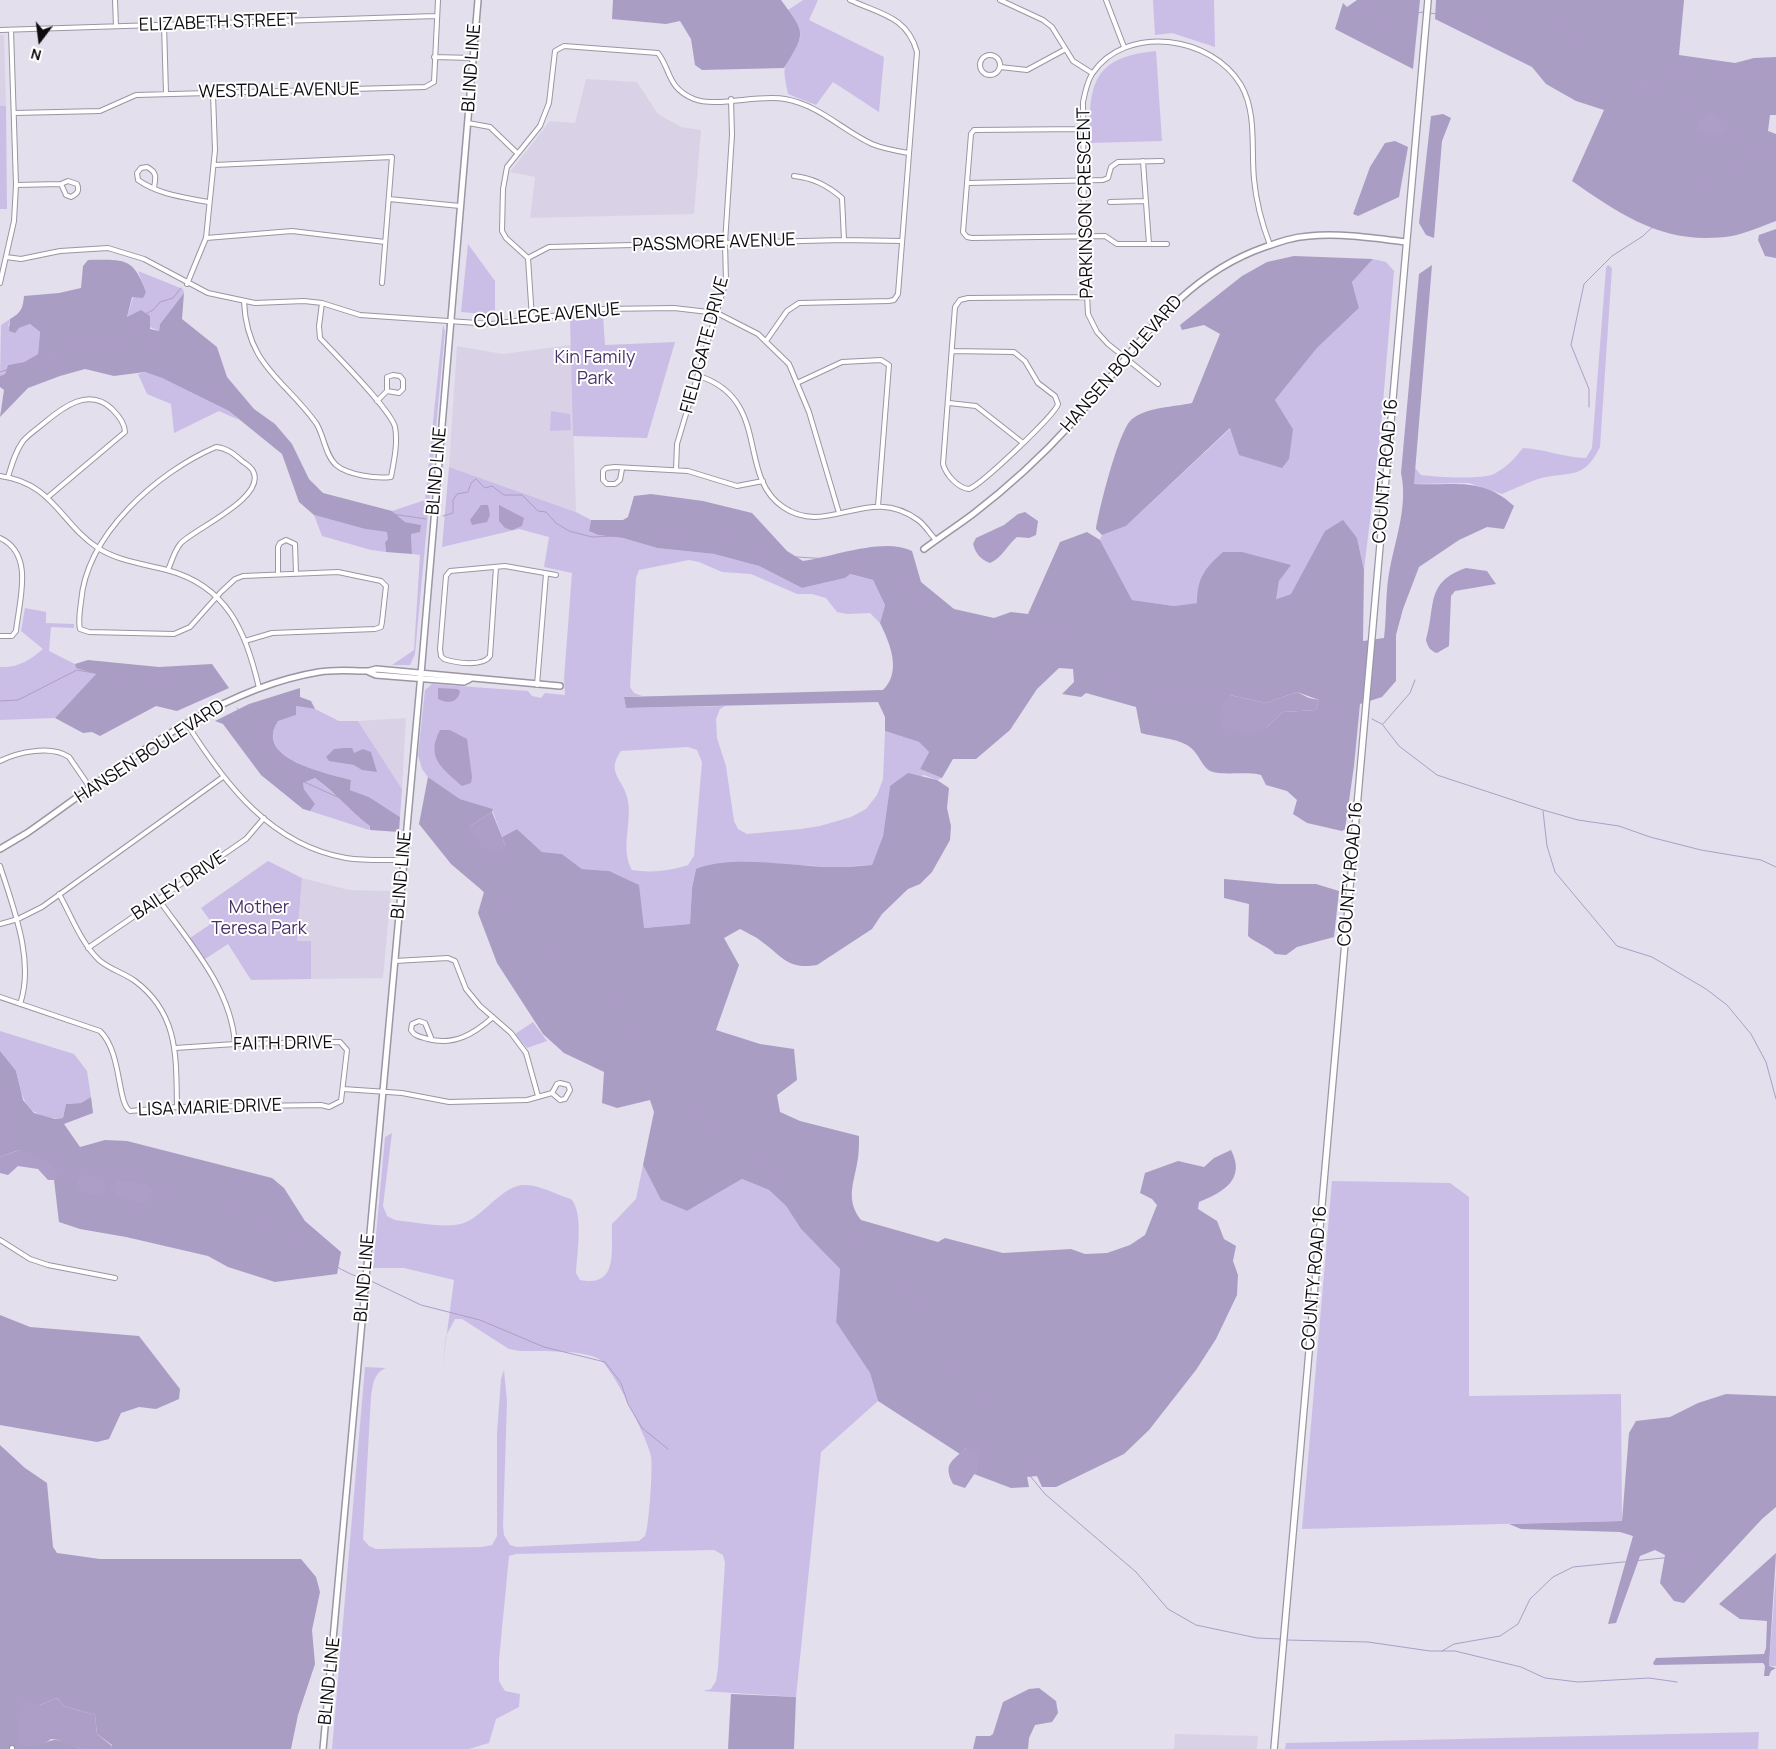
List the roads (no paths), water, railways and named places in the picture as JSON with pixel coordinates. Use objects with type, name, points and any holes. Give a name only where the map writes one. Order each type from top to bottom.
[{"type":"main road","name":"COUNTY ROAD 16","points":[[1274,1749],[1428,0]]},
{"type":"street","points":[[115,0],[116,26]]},
{"type":"street","points":[[438,0],[434,57],[473,58]]},
{"type":"street","name":"BLIND LINE","points":[[323,1749],[421,675],[449,322],[478,0]]},
{"type":"street","points":[[766,341],[787,311],[800,302],[889,300],[896,298],[917,66],[915,45],[906,28],[898,22],[850,0]]},
{"type":"street","points":[[1000,0],[1043,20],[1057,34],[1064,50],[1072,61],[1092,73]]},
{"type":"street","points":[[1106,0],[1124,47]]},
{"type":"street","name":"ELIZABETH STREET","points":[[0,30],[436,16]]},
{"type":"street","points":[[164,24],[166,94]]},
{"type":"street","points":[[0,283],[14,221],[16,185],[11,30]]},
{"type":"street","name":"PARKINSON CRESCENT","points":[[1158,384],[1125,358],[1097,332],[1088,314],[1082,129],[1086,85],[1092,73],[1108,58],[1124,47],[1166,41],[1188,44],[1218,60],[1241,85],[1251,112],[1254,179],[1258,205],[1270,245]]},
{"type":"street","points":[[532,319],[528,258],[506,238],[501,224],[505,177],[507,167],[540,126],[549,103],[555,51],[564,46],[658,52],[672,82],[684,94],[701,100],[774,98],[803,104],[872,144],[909,153]]},
{"type":"street","points":[[1000,67],[1028,70],[1064,50]]},
{"type":"street","points":[[986,56],[994,56],[999,60],[1000,67],[996,73],[989,75],[983,71],[981,62],[986,56]]},
{"type":"street","name":"WESTDALE AVENUE","points":[[14,113],[100,111],[136,96],[166,94],[425,88],[434,82],[434,57]]},
{"type":"street","points":[[187,284],[206,238],[208,202],[214,165],[213,94]]},
{"type":"street","name":"FIELDGATE DRIVE","points":[[676,470],[677,444],[718,313],[726,281],[725,243],[732,135],[731,99]]},
{"type":"street","points":[[468,123],[490,127],[517,153]]},
{"type":"street","points":[[1082,129],[974,130],[971,134],[963,232],[966,237],[1105,236],[1117,244],[1167,244]]},
{"type":"street","points":[[214,165],[392,157],[382,283]]},
{"type":"street","points":[[1143,161],[1149,244]]},
{"type":"street","points":[[968,183],[1106,179],[1113,165],[1118,162],[1162,161]]},
{"type":"street","points":[[154,188],[156,176],[153,170],[147,167],[141,168],[137,173],[138,180],[154,188],[173,197],[208,202]]},
{"type":"street","points":[[794,176],[810,178],[830,188],[842,198],[844,240]]},
{"type":"street","points":[[16,185],[61,184],[68,181],[74,182],[78,190],[71,197],[66,195],[61,184]]},
{"type":"street","points":[[389,199],[460,206]]},
{"type":"street","points":[[1110,202],[1146,201]]},
{"type":"street","points":[[206,238],[292,231],[385,242]]},
{"type":"street","name":"HANSEN BOULEVARD","points":[[924,549],[973,514],[1018,477],[1070,425],[1125,358],[1190,288],[1241,255],[1270,245],[1308,236],[1330,235],[1406,242]]},
{"type":"street","name":"PASSMORE AVENUE","points":[[528,258],[549,247],[902,240]]},
{"type":"street","name":"COLLEGE AVENUE","points":[[6,257],[22,259],[60,251],[108,248],[144,259],[187,284],[208,293],[244,302],[322,303],[360,315],[492,324],[604,309],[674,308],[718,313],[739,323],[766,341],[789,364],[799,382],[839,513]]},
{"type":"street","points":[[953,350],[1014,352],[1025,360],[1038,383],[1057,400],[1055,411],[1023,443],[975,485],[966,489],[948,474],[943,464],[956,306],[960,300],[1086,297]]},
{"type":"street","points":[[244,302],[249,334],[262,362],[317,424],[334,462],[354,472],[380,478],[391,477],[395,453],[395,428],[377,401],[320,338],[319,326],[322,303]]},
{"type":"street","points":[[799,382],[842,362],[880,360],[889,365],[878,506]]},
{"type":"street","points":[[377,401],[387,391],[388,377],[393,375],[400,376],[404,380],[403,389],[399,393],[387,391]]},
{"type":"street","points":[[698,376],[728,390],[744,414],[763,481],[774,499],[793,513],[805,517],[819,518],[859,507],[878,506],[905,512],[920,521],[936,540]]},
{"type":"street","points":[[8,477],[13,460],[25,438],[67,406],[86,398],[103,402],[121,421],[125,432],[48,497]]},
{"type":"street","points":[[948,403],[976,406],[1023,443]]},
{"type":"street","points":[[168,570],[173,555],[183,541],[244,499],[253,488],[255,478],[253,470],[228,450],[216,447],[183,464],[121,515],[85,574],[82,585],[79,626],[84,631],[174,634],[190,627],[216,596],[235,579],[243,576],[338,572],[384,582],[386,586],[381,627],[375,629],[272,633],[245,641]]},
{"type":"street","points":[[622,469],[620,480],[615,484],[607,484],[604,480],[603,471],[606,468],[694,472],[731,486],[763,481]]},
{"type":"street","points":[[0,476],[32,486],[48,497],[85,538],[100,549],[124,559],[168,570],[190,578],[216,596],[236,619],[245,641],[259,688]]},
{"type":"street","points":[[0,538],[11,544],[22,563],[16,631],[12,636],[0,636]]},
{"type":"street","points":[[278,574],[278,546],[286,540],[295,544],[296,573]]},
{"type":"street","points":[[496,567],[490,656],[487,660],[479,663],[449,661],[441,656],[446,576],[450,572],[505,566],[556,575]]},
{"type":"street","points":[[537,685],[546,574]]},
{"type":"street","name":"HANSEN BOULEVARD","points":[[0,848],[28,833],[187,724],[224,703],[259,688],[290,678],[320,672],[369,671],[376,675],[421,675],[464,682],[470,679],[560,686]]},
{"type":"street","points":[[187,724],[223,777],[242,800],[296,841],[328,854],[356,860],[403,860]]},
{"type":"street","points":[[0,761],[32,752],[64,754],[69,757],[91,789]]},
{"type":"street","points":[[0,924],[18,919],[42,907],[223,777]]},
{"type":"street","name":"BAILEY DRIVE","points":[[88,948],[246,839],[264,818]]},
{"type":"street","points":[[0,866],[18,919],[26,978],[20,1004]]},
{"type":"street","points":[[59,894],[88,948],[100,961],[135,981],[157,1002],[171,1030],[176,1048],[177,1107]]},
{"type":"street","points":[[159,900],[200,956],[217,984],[234,1023],[235,1044]]},
{"type":"street","points":[[395,961],[448,958],[455,961],[466,989],[511,1033],[526,1053],[538,1096]]},
{"type":"street","name":"LISA MARIE DRIVE","points":[[0,997],[91,1027],[107,1038],[117,1064],[126,1108],[130,1110],[177,1107],[320,1105],[329,1107],[341,1101],[343,1089]]},
{"type":"street","points":[[432,1040],[425,1023],[419,1021],[412,1024],[411,1030],[415,1035],[432,1040],[459,1040],[472,1034],[493,1017]]},
{"type":"street","name":"FAITH DRIVE","points":[[176,1048],[235,1044],[340,1042],[347,1050],[343,1089]]},
{"type":"street","points":[[560,1083],[568,1085],[570,1090],[565,1099],[555,1098],[552,1094],[557,1084],[560,1083]]},
{"type":"street","points":[[343,1089],[422,1096],[449,1102],[527,1100],[552,1094]]},
{"type":"street","points":[[0,1240],[30,1259],[48,1265],[115,1278]]},
{"type":"waterway","points":[[1354,4],[1384,19],[1396,21],[1402,21],[1424,12]]},
{"type":"waterway","points":[[1430,13],[1494,22],[1543,21],[1575,33],[1599,62],[1624,80],[1685,99],[1700,121]]},
{"type":"waterway","points":[[1636,84],[1671,73],[1705,66],[1739,64],[1776,66]]},
{"type":"waterway","points":[[1723,128],[1776,163]]},
{"type":"waterway","points":[[1589,407],[1589,389],[1571,345],[1584,284],[1612,256],[1643,236],[1683,198],[1699,179],[1712,178],[1743,163],[1753,148]]},
{"type":"waterway","points":[[124,336],[132,321],[153,310],[160,302],[173,298],[181,288]]},
{"type":"waterway","points":[[0,372],[58,353],[140,332],[147,331],[149,335]]},
{"type":"waterway","points":[[154,332],[157,334],[156,343],[166,355],[187,361],[188,367],[191,370],[200,374],[278,442],[292,459],[311,496],[325,504],[426,519]]},
{"type":"waterway","points":[[443,516],[453,513],[453,500],[457,494],[468,492],[471,483],[476,479],[485,488],[492,486],[504,495],[522,495],[538,511],[546,512],[556,523],[569,531],[592,537],[641,535],[664,540],[740,543],[797,557],[862,561],[884,565]]},
{"type":"waterway","points":[[902,580],[917,598],[932,608],[962,621],[1042,635],[1049,630],[1068,637],[1078,660],[1099,671],[1178,694],[1230,695]]},
{"type":"waterway","points":[[0,701],[18,700],[77,670],[214,694]]},
{"type":"waterway","points":[[1383,724],[1410,693],[1415,680]]},
{"type":"waterway","points":[[1319,700],[1357,718]]},
{"type":"waterway","points":[[237,708],[273,745],[285,768],[302,781],[395,823]]},
{"type":"waterway","points":[[1372,719],[1382,724],[1399,746],[1437,775],[1578,820],[1619,826],[1650,837],[1701,850],[1761,860],[1776,867]]},
{"type":"waterway","points":[[1543,811],[1547,846],[1555,872],[1617,946],[1652,957],[1706,989],[1727,1005],[1751,1034],[1766,1062],[1776,1099]]},
{"type":"waterway","points":[[424,828],[440,841],[473,881],[538,945],[592,974],[615,1000],[643,1058],[668,1089],[703,1119],[789,1183],[805,1208],[823,1226],[892,1265],[905,1280],[934,1347],[1013,1421],[1023,1446],[1031,1477],[1045,1494],[1136,1572],[1168,1609],[1196,1625],[1257,1638],[1282,1639]]},
{"type":"waterway","points":[[0,1079],[14,1092],[16,1099],[8,1135],[12,1151]]},
{"type":"waterway","points":[[58,1175],[79,1180]]},
{"type":"waterway","points":[[105,1183],[114,1185]]},
{"type":"waterway","points":[[154,1192],[208,1201],[256,1218],[298,1240],[341,1269],[361,1278]]},
{"type":"waterway","points":[[371,1281],[421,1305],[480,1320],[544,1347],[605,1362],[621,1383],[628,1404],[642,1428],[668,1449]]},
{"type":"waterway","points":[[1442,1651],[1454,1644],[1500,1636],[1518,1624],[1530,1599],[1553,1577],[1573,1567],[1673,1557],[1703,1567]]},
{"type":"waterway","points":[[1286,1640],[1368,1642],[1430,1651],[1455,1651],[1521,1667],[1545,1678],[1578,1682],[1649,1678],[1677,1682]]},
{"type":"park label","name":"Kin Family Park","points":[[595,368]]},
{"type":"park label","name":"Mother Teresa Park","points":[[259,918]]}]
